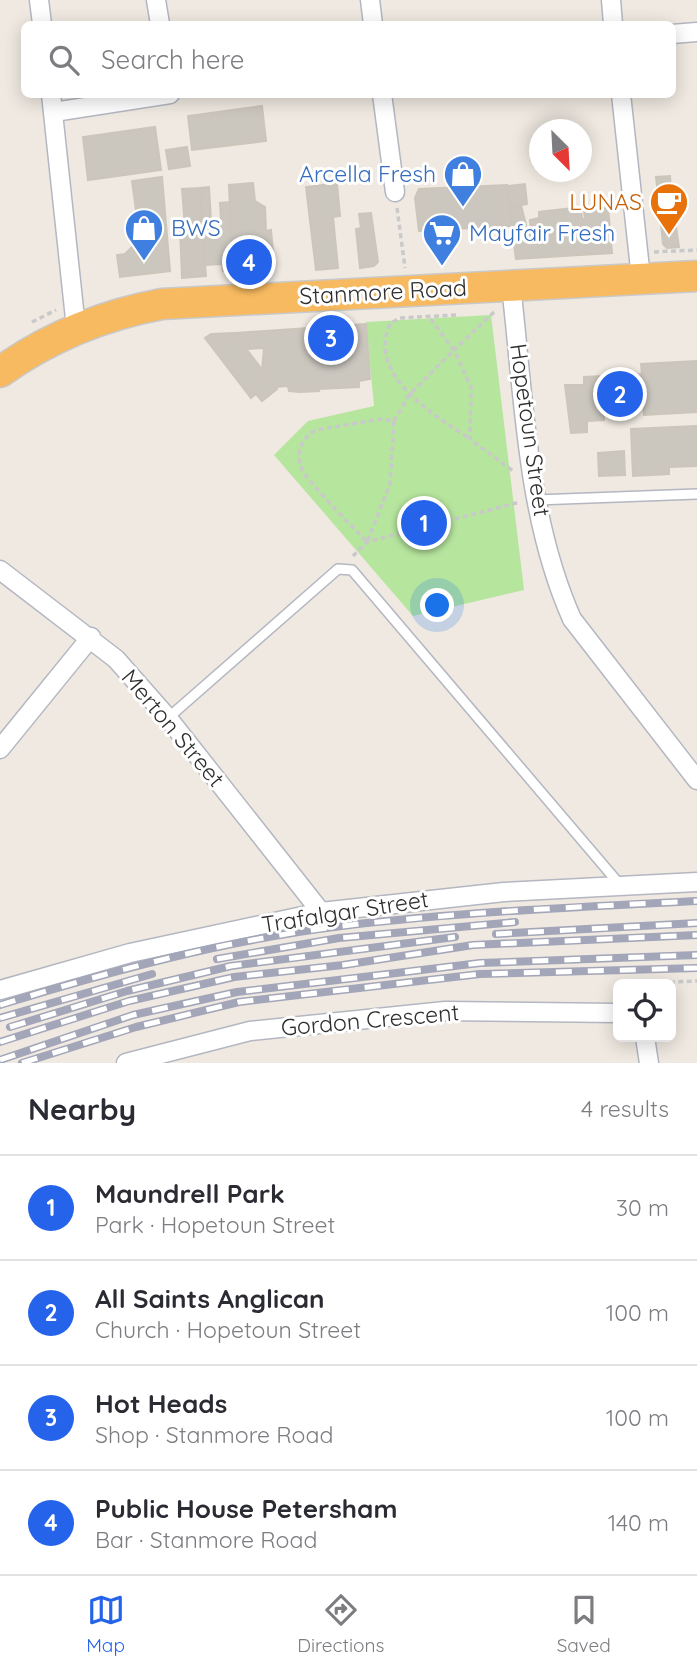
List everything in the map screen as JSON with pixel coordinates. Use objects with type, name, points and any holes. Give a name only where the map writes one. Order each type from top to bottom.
[{"type":"highway","name":"Stanmore Road","points":[[0,372],[76,328],[130,310],[162,304],[697,275]]},
{"type":"street","points":[[39,0],[42,21]]},
{"type":"street","points":[[156,0],[160,21]]},
{"type":"street","points":[[370,0],[373,21]]},
{"type":"street","points":[[611,0],[613,21]]},
{"type":"street","points":[[676,34],[697,32]]},
{"type":"street","points":[[76,328],[53,103],[118,98]]},
{"type":"street","points":[[383,98],[395,192]]},
{"type":"street","points":[[621,98],[641,278]]},
{"type":"street","name":"Hopetoun Street","points":[[511,286],[536,500],[560,593],[572,619],[697,780]]},
{"type":"street","name":"Merton Street","points":[[0,569],[116,659],[168,718],[321,912]]},
{"type":"street","points":[[0,749],[91,637]]},
{"type":"street","name":"Trafalgar Street","points":[[0,990],[141,951],[321,912],[491,893],[697,882]]},
{"type":"street","name":"Gordon Crescent","points":[[126,1063],[250,1031],[444,1011],[613,1013]]},
{"type":"street","points":[[646,1042],[649,1063]]},
{"type":"lane","points":[[536,500],[697,494]]},
{"type":"lane","points":[[168,718],[338,569],[352,570],[621,886]]},
{"type":"path","points":[[395,192],[405,268]]},
{"type":"path","points":[[338,569],[367,542],[390,484],[394,421],[409,395],[494,312]]},
{"type":"path","points":[[470,439],[471,387],[454,350],[429,317],[399,318],[390,324],[385,345],[392,369],[409,395],[513,471],[514,481]]},
{"type":"path","points":[[367,542],[301,469],[300,450],[307,435],[316,430],[381,419],[394,421]]},
{"type":"path","points":[[516,492],[517,503]]},
{"type":"path","points":[[367,542],[536,500]]},
{"type":"path","points":[[676,982],[697,981]]},
{"type":"green space","points":[[491,315],[524,590],[413,616],[274,455],[308,421],[374,406],[366,322]]},
{"type":"building","points":[[262,106],[266,141],[192,150],[188,116]]},
{"type":"building","points":[[155,127],[161,170],[88,180],[83,137]]},
{"type":"building","points":[[187,147],[190,166],[169,169],[166,150]]},
{"type":"building","points":[[670,176],[671,192],[658,194],[656,177]]},
{"type":"building","points":[[162,177],[170,271],[120,277],[117,255],[125,254],[140,239],[132,181]]},
{"type":"building","points":[[253,183],[255,201],[265,207],[266,231],[271,230],[274,263],[268,271],[233,273],[229,185]]},
{"type":"building","points":[[337,183],[340,216],[333,217],[338,268],[316,270],[306,187]]},
{"type":"building","points":[[525,184],[527,204],[510,207],[507,186]]},
{"type":"building","points":[[507,185],[512,226],[419,231],[415,198],[419,189]]},
{"type":"building","points":[[209,187],[211,221],[221,220],[220,203],[230,202],[232,271],[223,271],[222,264],[205,265],[200,188]]},
{"type":"building","points":[[200,188],[202,226],[185,227],[182,189]]},
{"type":"building","points":[[671,192],[679,247],[667,248],[663,244],[658,194]]},
{"type":"building","points":[[521,205],[527,229],[512,231],[510,207]]},
{"type":"building","points":[[581,207],[582,219],[585,219],[584,210],[608,207],[612,253],[516,259],[512,231],[531,229],[530,220],[539,218],[539,212]]},
{"type":"building","points":[[371,213],[378,262],[374,266],[360,268],[356,229],[361,228],[359,214]]},
{"type":"building","points":[[202,226],[206,276],[182,278],[180,227]]},
{"type":"building","points":[[366,324],[370,379],[359,381],[359,387],[318,389],[319,391],[289,391],[288,386],[276,387],[262,370],[264,348],[247,349],[234,333]]},
{"type":"building","points":[[234,333],[277,389],[262,401],[256,394],[251,398],[205,338],[211,334]]},
{"type":"building","points":[[697,361],[697,412],[644,415],[643,404],[632,405],[630,375],[642,374],[641,364]]},
{"type":"building","points":[[602,376],[604,420],[587,421],[587,432],[571,433],[565,385],[584,385],[584,377]]},
{"type":"building","points":[[697,426],[697,466],[669,467],[669,474],[633,476],[631,429]]},
{"type":"building","points":[[624,451],[625,475],[599,476],[598,453]]},
{"type":"railway","points":[[0,1005],[169,958],[299,932],[475,914],[697,901]]},
{"type":"railway","points":[[217,959],[339,938],[515,922]]},
{"type":"railway","points":[[496,934],[697,923]]},
{"type":"railway","points":[[0,1042],[129,1001],[234,977],[343,965],[473,945],[697,935]]},
{"type":"railway","points":[[10,1027],[127,991],[231,966],[455,937]]},
{"type":"railway","points":[[0,1060],[133,1015],[237,992],[480,963],[697,955]]},
{"type":"railway","points":[[22,1063],[136,1027],[239,1002],[480,974],[697,968]]},
{"type":"railway","points":[[0,1018],[152,974]]},
{"type":"place","name":"Arcella Fresh","points":[[463,208]]},
{"type":"place","name":"LUNAS","points":[[669,236]]},
{"type":"place","name":"BWS","points":[[144,262]]},
{"type":"place","name":"Public House Petersham","points":[[249,262]]},
{"type":"place","name":"Mayfair Fresh","points":[[442,267]]},
{"type":"place","name":"Hot Heads","points":[[331,338]]},
{"type":"place","name":"All Saints Anglican","points":[[620,394]]},
{"type":"place","name":"Maundrell Park","points":[[424,523]]}]
